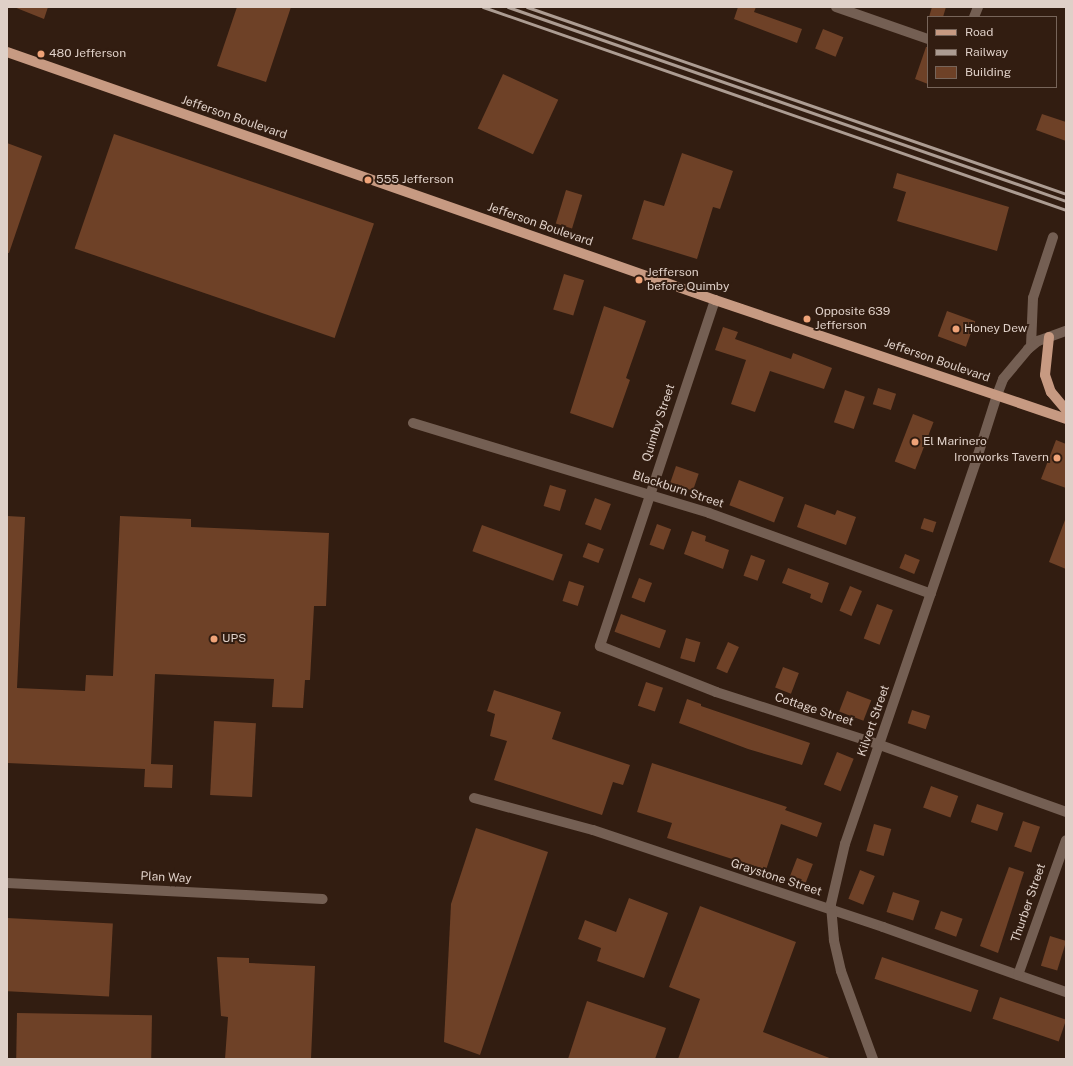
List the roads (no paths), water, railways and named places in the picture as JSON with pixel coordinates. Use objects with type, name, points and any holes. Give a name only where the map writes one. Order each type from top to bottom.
[{"type":"main road","name":"Jefferson Boulevard","points":[[7,52],[715,300],[1066,419]]},
{"type":"main road","points":[[1049,336],[1045,375],[1051,392],[1066,410]]},
{"type":"street","points":[[836,7],[927,40]]},
{"type":"street","points":[[1031,346],[1033,298],[1053,237]]},
{"type":"street","name":"Quimby Street","points":[[600,646],[649,493],[715,300]]},
{"type":"street","points":[[1031,346],[1049,336],[1066,330]]},
{"type":"street","name":"Kilvert Street","points":[[873,1059],[841,971],[832,910],[845,844],[880,745],[997,395],[1003,380],[1031,346]]},
{"type":"street","name":"Blackburn Street","points":[[413,423],[649,493],[931,594]]},
{"type":"street","name":"Cottage Street","points":[[600,646],[716,692],[880,745],[1066,812]]},
{"type":"street","name":"Graystone Street","points":[[474,798],[593,830],[832,910],[1066,992]]},
{"type":"street","name":"Thurber Street","points":[[1018,975],[1066,840]]},
{"type":"street","name":"Plan Way","points":[[7,883],[323,899]]},
{"type":"railway","points":[[483,7],[1066,210]]},
{"type":"railway","points":[[508,7],[1066,201]]},
{"type":"railway","points":[[527,7],[1066,194]]},
{"type":"place","name":"480 Jefferson","points":[[41,54]]},
{"type":"place","name":"555 Jefferson","points":[[368,180]]},
{"type":"place","name":"Jefferson before Quimby","points":[[639,280]]},
{"type":"place","name":"Opposite 639 Jefferson","points":[[807,319]]},
{"type":"place","name":"Honey Dew","points":[[956,329]]},
{"type":"place","name":"El Marinero","points":[[915,442]]},
{"type":"place","name":"Ironworks Tavern","points":[[1057,458]]},
{"type":"place","name":"UPS","points":[[214,639]]}]
